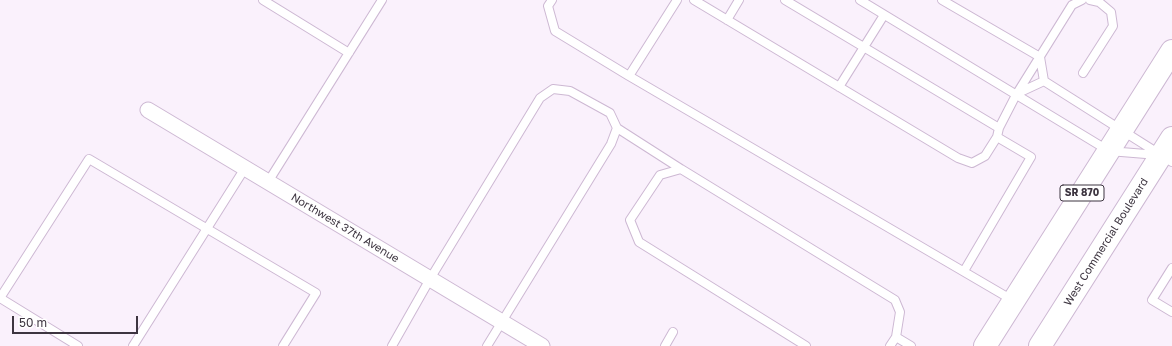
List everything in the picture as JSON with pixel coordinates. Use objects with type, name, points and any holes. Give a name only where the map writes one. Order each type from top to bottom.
[{"type":"highway","name":"SR 870","points":[[985,346],[1172,51]]},
{"type":"highway","name":"West Commercial Boulevard","points":[[1040,346],[1168,152]]},
{"type":"street","name":"Northwest 37th Avenue","points":[[148,110],[542,346]]},
{"type":"lane","points":[[263,0],[349,53]]},
{"type":"lane","points":[[268,182],[382,0]]},
{"type":"lane","points":[[552,0],[548,6],[555,31],[629,76],[1014,301]]},
{"type":"lane","points":[[629,76],[677,0]]},
{"type":"lane","points":[[694,0],[958,158],[972,163],[985,156],[997,137],[999,128],[1016,95],[1072,5],[1082,0]]},
{"type":"lane","points":[[727,20],[739,0]]},
{"type":"lane","points":[[785,0],[999,128]]},
{"type":"lane","points":[[860,0],[1109,151],[1168,152]]},
{"type":"lane","points":[[942,0],[1040,57]]},
{"type":"lane","points":[[1083,73],[1113,26],[1111,12],[1099,2],[1090,0]]},
{"type":"lane","points":[[839,87],[884,15]]},
{"type":"lane","points":[[1040,57],[1044,81],[1122,131],[1168,152]]},
{"type":"lane","points":[[1016,95],[1044,81]]},
{"type":"lane","points":[[392,346],[430,279],[540,98],[553,89],[570,91],[610,113],[617,128],[895,300],[900,312],[896,337],[890,346]]},
{"type":"lane","points":[[487,346],[611,144],[617,128]]},
{"type":"lane","points":[[964,271],[1031,157],[997,137]]},
{"type":"lane","points":[[78,346],[0,298],[89,159],[316,293],[283,346]]},
{"type":"lane","points":[[133,346],[245,168]]},
{"type":"lane","points":[[681,169],[660,175],[630,220],[640,242],[806,346]]},
{"type":"lane","points":[[1172,268],[1152,300],[1172,312]]},
{"type":"lane","points":[[665,346],[673,332]]},
{"type":"lane","points":[[896,337],[911,346]]}]
